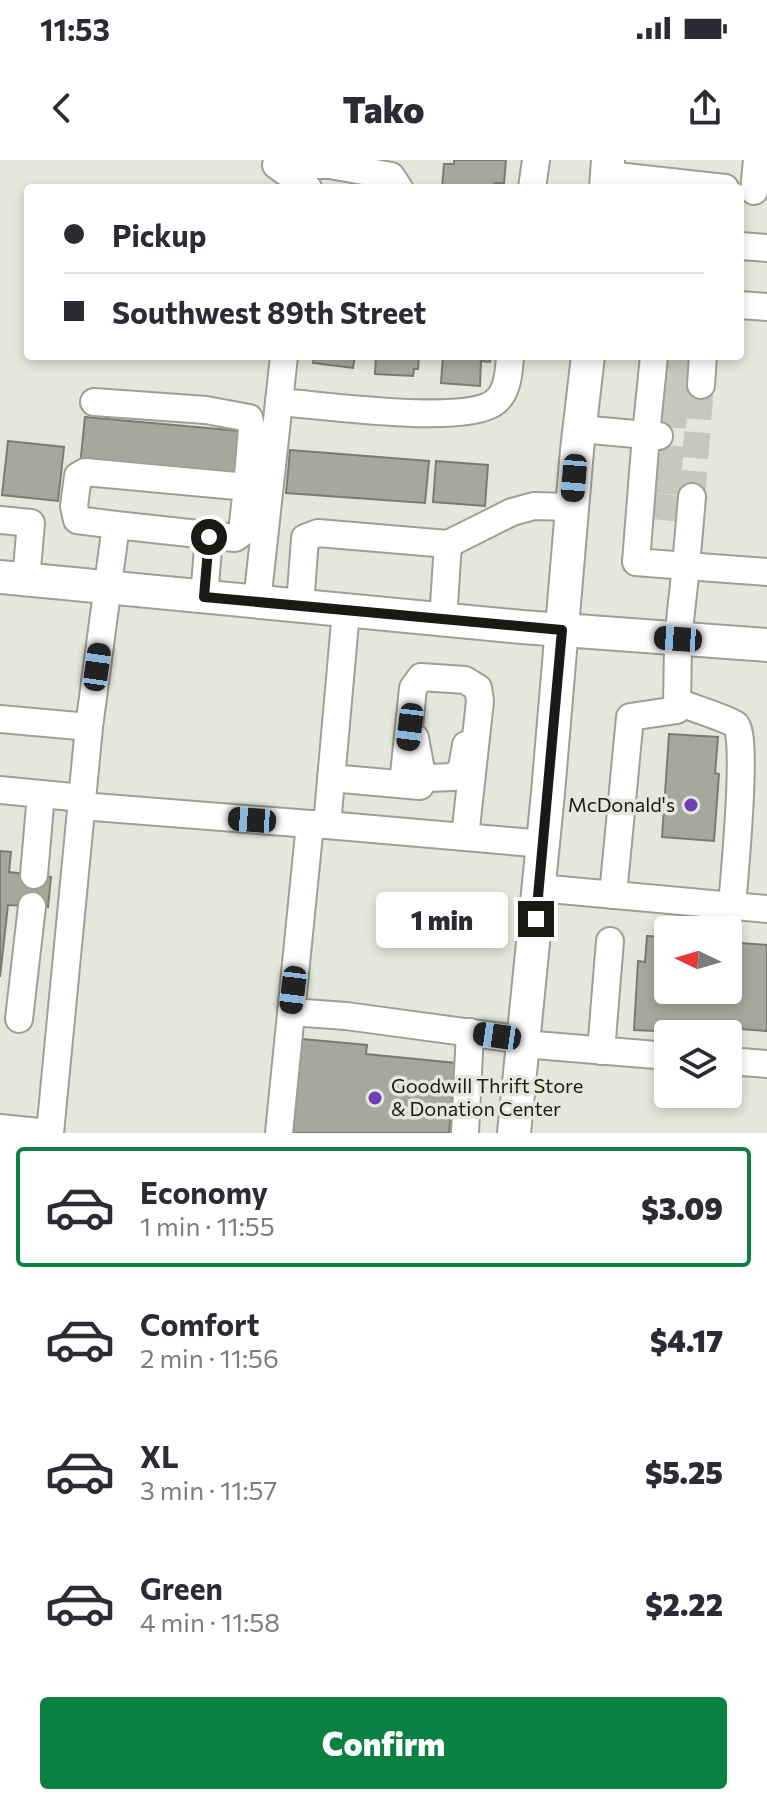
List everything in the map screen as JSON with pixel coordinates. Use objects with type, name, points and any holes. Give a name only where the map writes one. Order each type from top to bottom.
[{"type":"main road","points":[[514,1133],[544,844],[588,360]]},
{"type":"main road","points":[[13,578],[443,620],[767,645]]},
{"type":"lane","points":[[533,184],[536,160]]},
{"type":"lane","points":[[754,191],[757,160]]},
{"type":"lane","points":[[302,184],[276,165],[330,165],[391,176],[396,184]]},
{"type":"lane","points":[[607,174],[701,184]]},
{"type":"lane","points":[[744,246],[767,248]]},
{"type":"lane","points":[[744,305],[767,307]]},
{"type":"lane","points":[[257,602],[284,360]]},
{"type":"lane","points":[[279,402],[444,415],[475,412],[495,403],[504,392],[509,360]]},
{"type":"lane","points":[[701,385],[703,360]]},
{"type":"lane","points":[[94,402],[206,410],[249,418],[252,429],[247,487],[242,533],[235,538],[209,537],[77,520],[74,506],[81,473],[247,487]]},
{"type":"lane","points":[[580,429],[654,419],[646,514],[636,562],[767,572]]},
{"type":"lane","points":[[300,606],[305,538],[318,533],[448,544],[512,512],[534,506],[572,507]]},
{"type":"lane","points":[[677,706],[678,639],[686,566],[686,513]]},
{"type":"lane","points":[[0,520],[31,523],[13,578]]},
{"type":"lane","points":[[0,1128],[49,1133],[89,727],[116,525]]},
{"type":"lane","points":[[204,597],[209,537]]},
{"type":"lane","points":[[443,620],[448,544]]},
{"type":"lane","points":[[279,1133],[291,1012],[319,825],[331,778],[346,611]]},
{"type":"lane","points":[[403,784],[413,688],[421,677],[465,680],[478,688],[480,701],[465,837]]},
{"type":"lane","points":[[410,727],[416,740],[421,770],[427,778],[454,777],[462,768],[471,712],[480,701]]},
{"type":"lane","points":[[613,895],[630,717],[677,706],[735,724],[741,733],[732,906]]},
{"type":"lane","points":[[0,719],[89,727]]},
{"type":"lane","points":[[331,778],[471,791]]},
{"type":"lane","points":[[0,790],[81,802],[544,844]]},
{"type":"lane","points":[[34,875],[41,794]]},
{"type":"lane","points":[[539,888],[767,909]]},
{"type":"lane","points":[[32,906],[9,1018],[61,1023]]},
{"type":"lane","points":[[601,1051],[610,941]]},
{"type":"lane","points":[[291,1012],[346,1016],[524,1042],[654,1055]]},
{"type":"lane","points":[[465,1133],[470,1032]]},
{"type":"lane","points":[[742,1062],[767,1064]]},
{"type":"building","points":[[454,160],[506,160],[504,183],[442,184],[444,164],[454,164]]},
{"type":"building","points":[[313,360],[354,360],[353,368],[313,363]]},
{"type":"building","points":[[376,360],[419,360],[413,376],[375,374]]},
{"type":"building","points":[[443,360],[490,360],[481,361],[480,386],[441,383]]},
{"type":"building","points":[[85,417],[240,431],[236,479],[80,466]]},
{"type":"building","points":[[8,441],[64,447],[58,501],[2,495]]},
{"type":"building","points":[[290,450],[429,461],[425,503],[286,493]]},
{"type":"building","points":[[436,461],[488,465],[485,506],[433,502]]},
{"type":"building","name":"McDonald's","points":[[669,734],[718,737],[715,773],[719,774],[714,841],[662,837]]},
{"type":"building","points":[[0,851],[11,852],[9,872],[51,877],[48,907],[8,905],[0,977]]},
{"type":"building","points":[[647,936],[654,936],[654,1004],[742,1004],[742,943],[767,945],[767,1031],[742,1029],[742,1020],[654,1020],[654,1031],[634,1030],[638,961],[645,962]]},
{"type":"building","name":"Goodwill Thrift Store & Donation Center","points":[[302,1039],[367,1045],[366,1054],[456,1063],[449,1133],[293,1133]]},
{"type":"tunnel","points":[[665,370],[701,371]]},
{"type":"tunnel","points":[[692,497],[701,385]]},
{"type":"tunnel","points":[[662,394],[700,396]]},
{"type":"tunnel","points":[[661,414],[698,416]]},
{"type":"tunnel","points":[[657,457],[695,461]]},
{"type":"tunnel","points":[[655,480],[693,483]]},
{"type":"tunnel","points":[[654,506],[681,509]]},
{"type":"place","name":"McDonald's","points":[[691,805]]},
{"type":"place","name":"Goodwill Thrift Store & Donation Center","points":[[375,1098]]},
{"type":"route","points":[[209,537],[204,597],[562,630],[536,919]]}]
